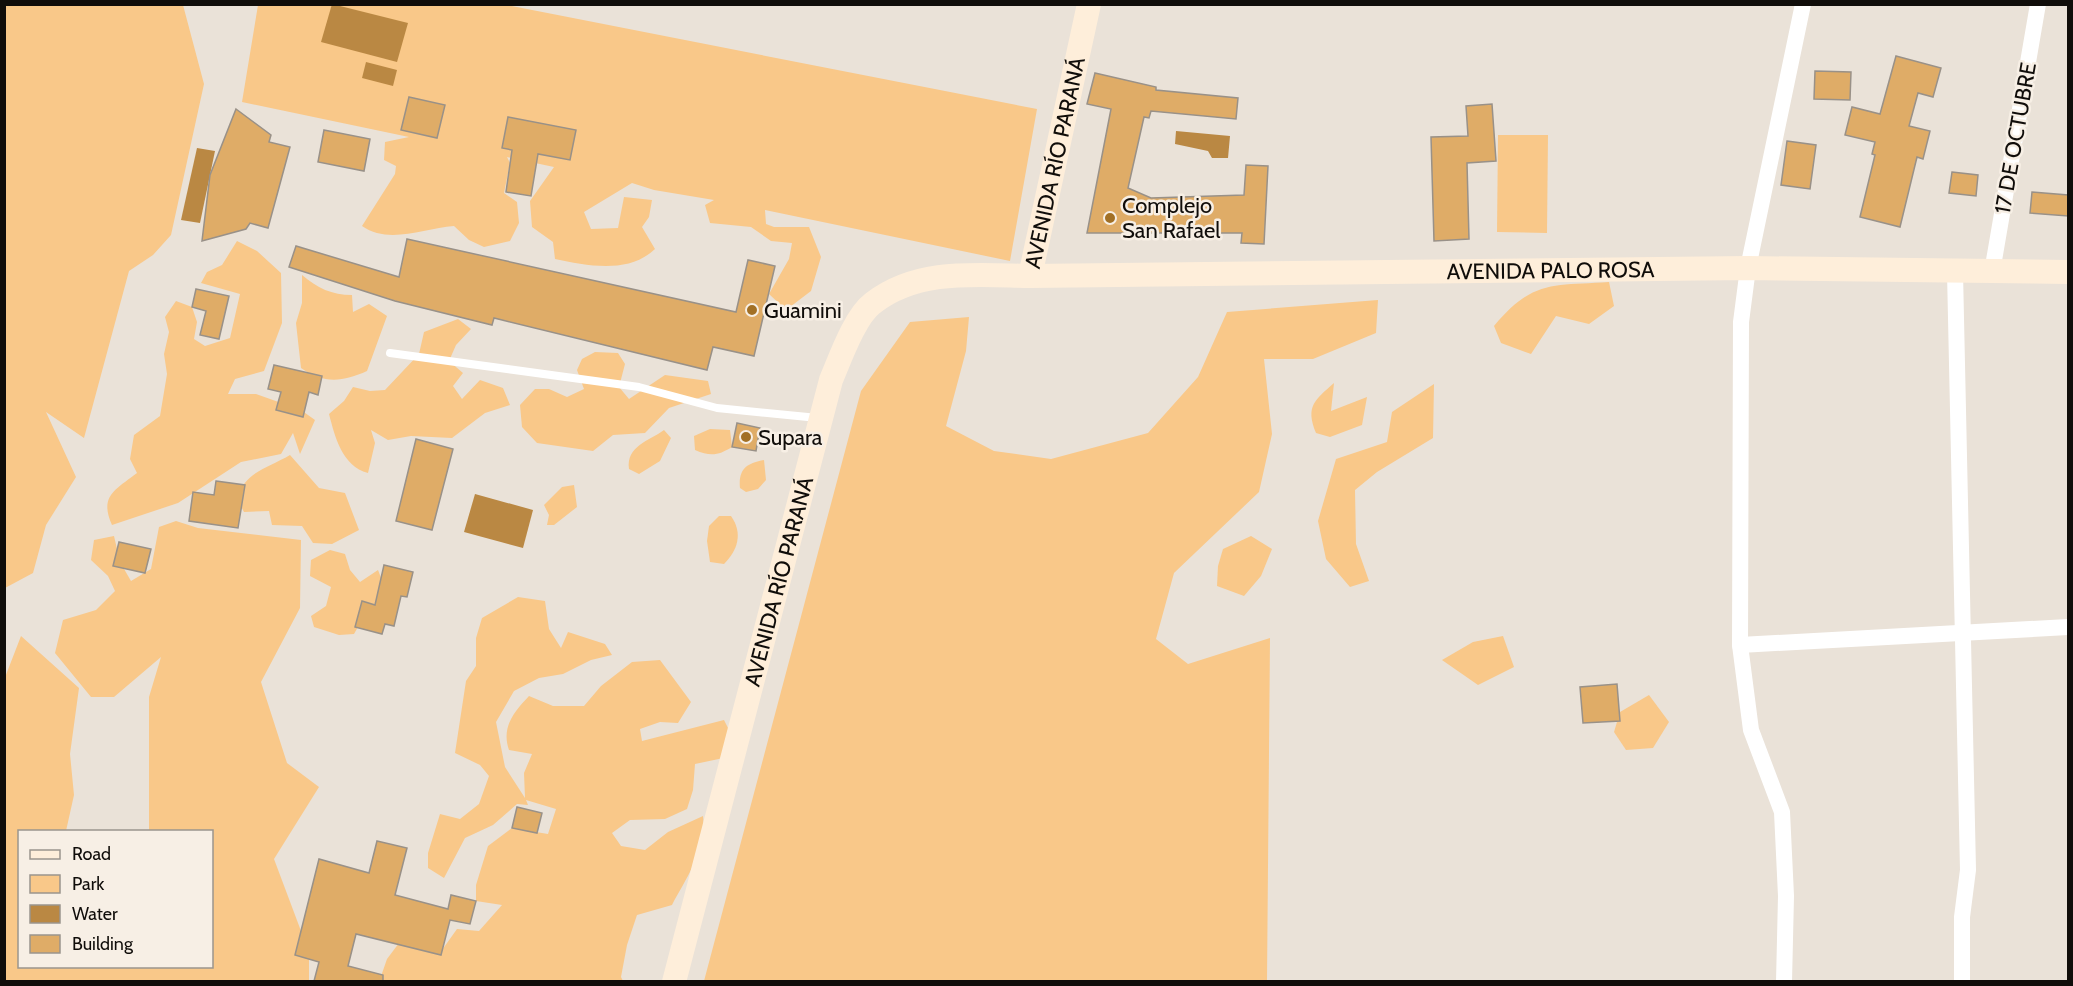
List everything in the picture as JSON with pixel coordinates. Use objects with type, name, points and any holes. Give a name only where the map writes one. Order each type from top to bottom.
[{"type":"main road","name":"AVENIDA RÍO PARANÁ","points":[[674,981],[831,380],[847,340],[871,304],[903,286],[946,275],[1030,276],[1089,4]]},
{"type":"main road","name":"AVENIDA PALO ROSA","points":[[1030,276],[1748,268],[2068,272]]},
{"type":"street","points":[[1784,981],[1786,896],[1782,812],[1750,730],[1740,645],[1741,322],[1748,268],[1803,4]]},
{"type":"street","name":"17 DE OCTUBRE","points":[[1992,272],[2038,4]]},
{"type":"street","points":[[1955,272],[1968,870],[1962,917],[1962,981]]},
{"type":"street","points":[[1740,645],[2068,627]]},
{"type":"lane","points":[[390,353],[639,387],[717,408],[822,418]]},
{"type":"green space","points":[[5,4],[183,5],[204,84],[171,235],[153,255],[129,271],[84,438],[46,412],[76,477],[46,525],[33,573],[5,588]]},
{"type":"green space","points":[[501,4],[1037,109],[1010,261],[765,210],[766,224],[774,227],[809,227],[821,257],[811,291],[786,310],[769,294],[789,259],[792,243],[771,241],[751,227],[710,223],[705,205],[714,200],[654,190],[632,183],[584,212],[591,229],[618,228],[624,197],[652,200],[649,217],[642,227],[655,249],[645,257],[621,265],[594,266],[555,259],[553,242],[532,227],[530,201],[554,167],[507,157],[510,163],[504,193],[517,202],[519,223],[510,241],[484,247],[469,240],[454,226],[395,235],[372,232],[362,226],[395,174],[396,166],[384,160],[385,142],[409,137],[242,102],[258,5]]},
{"type":"green space","points":[[1498,135],[1548,135],[1547,233],[1497,232]]},
{"type":"green space","points":[[237,241],[257,251],[281,273],[282,323],[264,371],[235,379],[228,394],[256,394],[301,410],[315,420],[300,454],[293,433],[281,454],[241,462],[178,503],[112,525],[108,515],[108,500],[116,489],[137,473],[130,459],[134,435],[160,416],[167,374],[164,354],[169,332],[165,317],[176,301],[192,307],[197,322],[194,339],[205,346],[230,338],[240,294],[201,283],[207,272],[222,265]]},
{"type":"green space","points":[[302,275],[325,290],[352,295],[353,312],[369,304],[387,316],[367,371],[333,380],[317,377],[301,368],[296,323],[302,303]]},
{"type":"green space","points":[[1609,282],[1614,306],[1589,324],[1556,316],[1531,354],[1501,343],[1494,326],[1508,311],[1533,292],[1559,285]]},
{"type":"green space","points":[[1378,300],[1376,333],[1313,359],[1264,359],[1272,434],[1259,492],[1174,573],[1156,639],[1188,664],[1270,638],[1267,981],[704,981],[861,391],[910,322],[969,317],[966,351],[946,426],[994,451],[1051,459],[1148,433],[1198,377],[1227,312]]},
{"type":"green space","points":[[458,319],[471,329],[456,345],[449,361],[463,373],[453,386],[462,399],[480,380],[503,388],[510,405],[485,413],[452,438],[411,436],[388,440],[371,430],[375,443],[368,473],[359,469],[352,464],[341,449],[329,414],[344,401],[353,387],[370,391],[385,390],[419,354],[424,332]]},
{"type":"green space","points":[[595,352],[618,353],[625,364],[619,387],[629,399],[665,375],[708,381],[711,394],[669,408],[645,433],[613,435],[593,451],[537,443],[522,427],[520,405],[535,389],[549,389],[567,397],[584,389],[577,370],[582,359]]},
{"type":"green space","points":[[1334,383],[1331,411],[1367,397],[1362,425],[1330,437],[1316,433],[1312,410],[1317,399]]},
{"type":"green space","points":[[1434,384],[1433,438],[1377,472],[1355,490],[1356,544],[1369,581],[1350,587],[1326,559],[1318,521],[1336,459],[1387,442],[1392,412]]},
{"type":"green space","points":[[710,429],[730,430],[732,447],[715,454],[695,450],[694,436]]},
{"type":"green space","points":[[664,430],[671,438],[660,461],[639,474],[629,469],[629,461],[635,449]]},
{"type":"green space","points":[[290,455],[319,488],[345,493],[359,530],[332,544],[313,543],[302,526],[272,525],[269,511],[244,512],[237,499],[245,483],[258,472]]},
{"type":"green space","points":[[764,460],[766,480],[758,489],[746,492],[740,488],[740,476],[744,468]]},
{"type":"green space","points":[[574,485],[577,507],[554,525],[547,525],[549,515],[544,505],[562,487]]},
{"type":"green space","points":[[719,516],[731,516],[738,535],[736,547],[724,564],[710,562],[707,541],[709,526]]},
{"type":"green space","points":[[176,521],[198,528],[301,540],[300,608],[261,682],[287,763],[319,787],[274,859],[301,931],[295,955],[309,959],[309,981],[5,981],[4,680],[21,636],[79,688],[70,754],[74,795],[66,830],[18,830],[18,968],[213,968],[213,830],[149,830],[149,697],[161,657],[114,697],[91,697],[55,653],[63,620],[96,610],[115,591],[108,576],[91,560],[94,540],[114,536],[120,562],[131,581],[151,569],[159,527]]},
{"type":"green space","points":[[1251,536],[1272,549],[1261,576],[1244,596],[1217,586],[1218,566],[1223,549]]},
{"type":"green space","points":[[330,550],[345,554],[350,570],[360,582],[378,570],[387,593],[363,618],[354,634],[339,635],[314,627],[311,616],[326,606],[331,587],[310,576],[311,560]]},
{"type":"green space","points":[[518,597],[545,601],[549,629],[561,648],[568,632],[605,644],[612,655],[591,660],[563,674],[539,678],[514,691],[496,722],[505,767],[525,798],[524,773],[532,754],[509,750],[507,734],[510,720],[529,696],[553,706],[584,706],[601,686],[632,662],[660,660],[691,702],[678,723],[660,722],[640,729],[642,741],[724,720],[736,744],[733,756],[695,764],[693,790],[687,809],[665,819],[630,820],[612,833],[621,846],[645,850],[668,832],[703,816],[699,851],[672,905],[637,915],[627,945],[621,977],[623,981],[379,982],[387,959],[402,939],[442,950],[457,929],[479,931],[502,905],[476,901],[476,885],[488,846],[512,828],[548,834],[556,809],[526,800],[528,805],[517,804],[493,825],[465,838],[444,878],[428,868],[428,853],[440,814],[460,819],[479,804],[489,776],[480,765],[455,753],[466,681],[476,666],[476,638],[482,618]]},
{"type":"green space","points":[[1503,636],[1514,667],[1478,685],[1442,660],[1473,642]]},
{"type":"green space","points":[[1649,695],[1669,722],[1653,748],[1626,750],[1614,732],[1620,712]]},
{"type":"water","points":[[332,4],[408,23],[397,62],[321,42]]},
{"type":"water","points":[[366,62],[397,70],[393,86],[362,78]]},
{"type":"water","points":[[1176,131],[1230,136],[1228,158],[1212,158],[1208,151],[1175,144]]},
{"type":"water","points":[[197,148],[215,151],[200,223],[181,220]]},
{"type":"water","points":[[475,494],[533,510],[523,548],[464,532]]},
{"type":"building","points":[[1896,56],[1941,68],[1933,97],[1918,93],[1909,126],[1930,131],[1923,159],[1917,157],[1900,227],[1860,217],[1875,155],[1872,154],[1875,142],[1845,135],[1852,107],[1880,114]]},
{"type":"building","points":[[1815,71],[1851,72],[1850,100],[1814,99]]},
{"type":"building","points":[[1095,73],[1156,87],[1156,90],[1238,98],[1236,119],[1151,111],[1149,118],[1144,117],[1128,188],[1151,198],[1244,195],[1246,165],[1268,166],[1264,244],[1241,243],[1242,233],[1087,233],[1111,109],[1087,104]]},
{"type":"building","points":[[409,97],[445,105],[437,138],[401,130]]},
{"type":"building","points":[[1492,104],[1496,161],[1467,163],[1469,239],[1434,241],[1431,137],[1468,136],[1466,106]]},
{"type":"building","points":[[236,109],[271,135],[269,142],[290,147],[268,228],[250,223],[246,229],[202,241],[210,175]]},
{"type":"building","points":[[508,117],[576,130],[570,160],[538,154],[531,196],[506,192],[512,150],[502,148]]},
{"type":"building","points":[[324,130],[370,139],[364,171],[318,162]]},
{"type":"building","points":[[1787,141],[1816,145],[1810,189],[1781,185]]},
{"type":"building","points":[[1952,172],[1978,175],[1976,196],[1949,193]]},
{"type":"building","points":[[2032,192],[2068,195],[2068,216],[2030,213]]},
{"type":"building","points":[[407,239],[736,312],[748,260],[775,266],[754,356],[713,347],[707,370],[494,318],[492,325],[395,301],[289,267],[296,246],[399,277]]},
{"type":"building","points":[[196,289],[229,296],[219,339],[200,335],[206,311],[192,307]]},
{"type":"building","points":[[274,365],[322,376],[318,395],[309,392],[303,417],[276,410],[281,392],[268,389]]},
{"type":"building","points":[[737,423],[760,428],[756,451],[732,447]]},
{"type":"building","points":[[416,439],[453,449],[432,530],[396,521]]},
{"type":"building","points":[[216,481],[245,485],[238,528],[189,521],[193,492],[214,495]]},
{"type":"building","points":[[119,542],[151,549],[145,573],[113,566]]},
{"type":"building","points":[[384,565],[413,572],[407,597],[401,596],[394,626],[385,624],[382,634],[355,627],[362,601],[375,605]]},
{"type":"building","points":[[1617,684],[1620,721],[1583,723],[1580,687]]},
{"type":"building","points":[[517,807],[542,813],[537,833],[512,828]]},
{"type":"building","points":[[377,841],[407,848],[395,895],[448,909],[451,895],[476,901],[470,924],[450,920],[441,955],[356,934],[348,966],[383,975],[383,981],[314,981],[319,962],[295,955],[319,859],[369,873]]},
{"type":"place","name":"Complejo San Rafael","points":[[1110,218]]},
{"type":"place","name":"Guamini","points":[[752,310]]},
{"type":"place","name":"Supara","points":[[746,437]]}]
